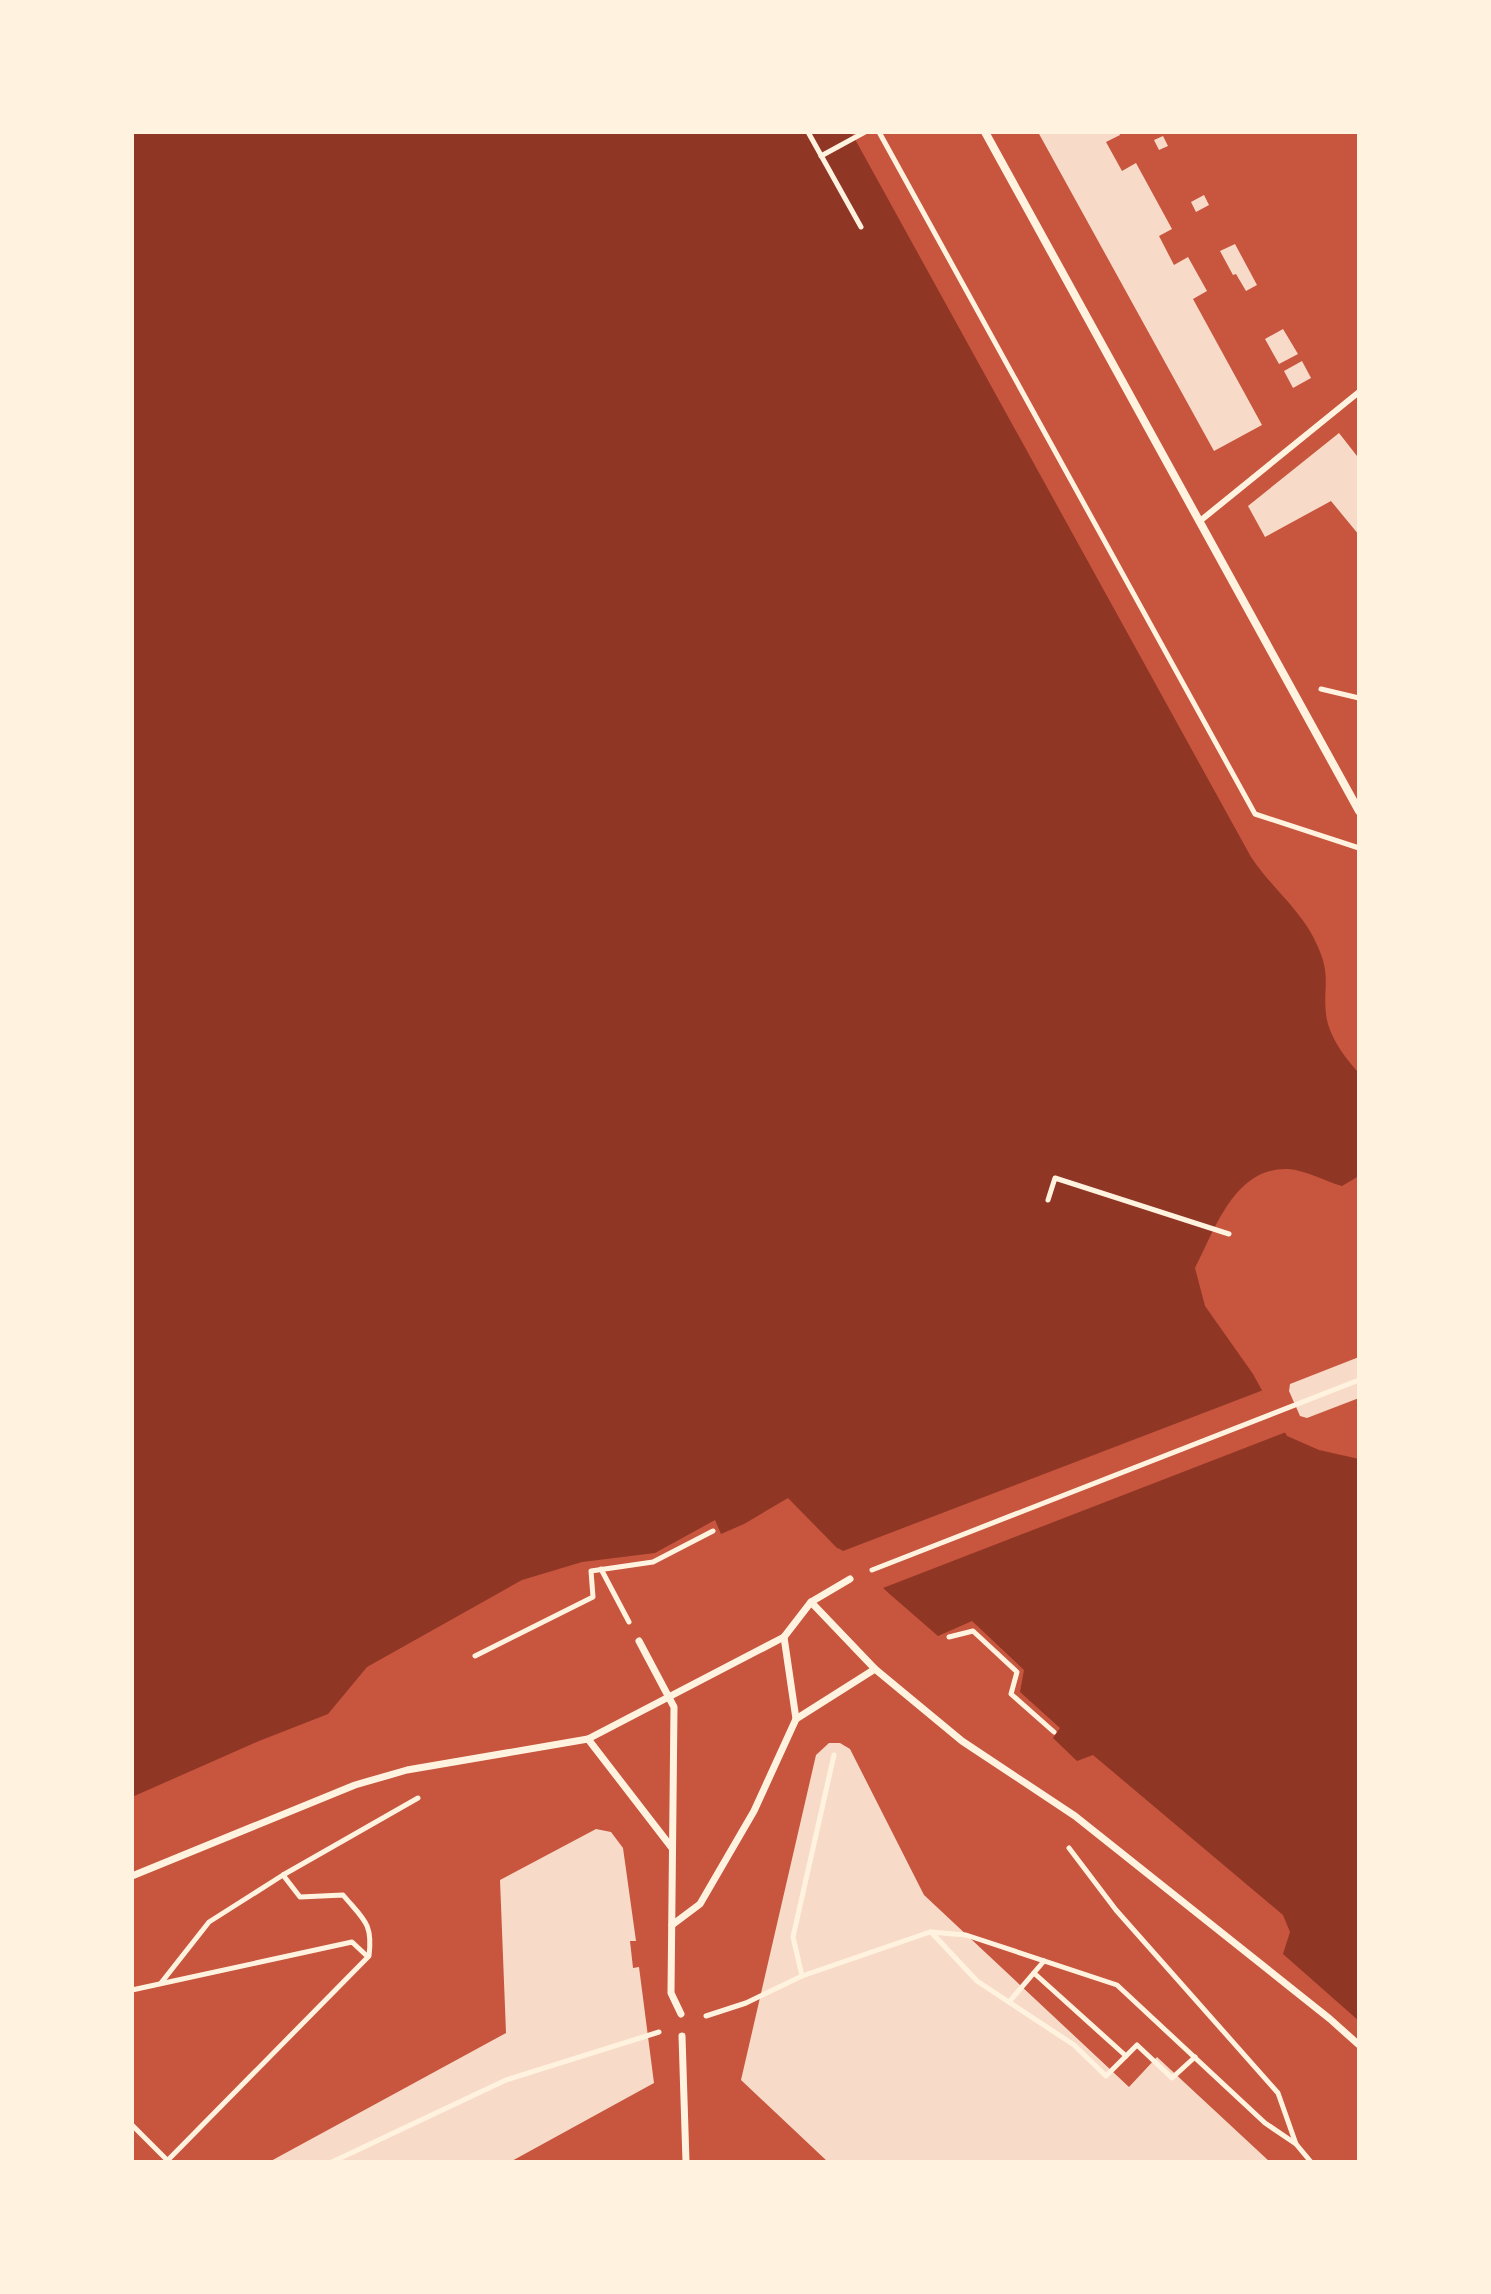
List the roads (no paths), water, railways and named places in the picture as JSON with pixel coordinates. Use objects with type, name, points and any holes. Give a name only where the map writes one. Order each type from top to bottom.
[{"type":"street","points":[[985,132],[1359,811]]},
{"type":"street","points":[[132,1876],[355,1785],[407,1770],[588,1739],[784,1637],[811,1602],[850,1579]]},
{"type":"street","points":[[811,1602],[875,1669],[962,1741],[1075,1816],[1359,2045]]},
{"type":"street","points":[[672,1925],[700,1904],[754,1811],[796,1719],[784,1637]]},
{"type":"street","points":[[639,1641],[674,1707],[671,1993],[681,2014]]},
{"type":"street","points":[[796,1719],[875,1669]]},
{"type":"street","points":[[588,1739],[672,1848]]},
{"type":"street","points":[[682,2036],[686,2162]]},
{"type":"lane","points":[[1200,521],[1359,392]]}]
